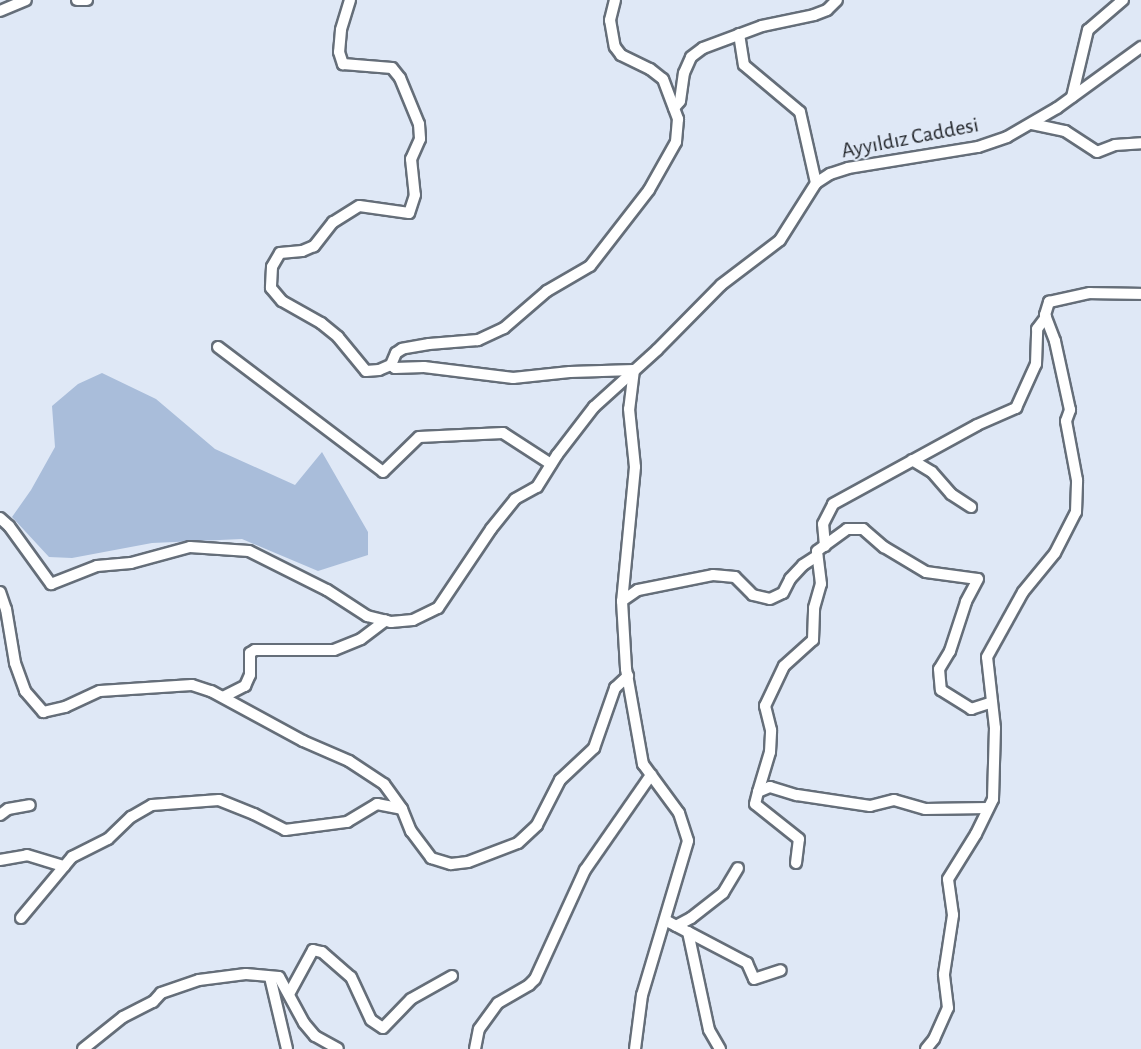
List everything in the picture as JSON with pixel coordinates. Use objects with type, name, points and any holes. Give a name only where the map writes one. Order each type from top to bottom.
[{"type":"street","points":[[0,11],[26,0]]},
{"type":"street","points":[[77,0],[87,0]]},
{"type":"street","points":[[351,0],[341,30],[341,58],[343,64],[392,68],[400,78],[419,124],[420,139],[411,159],[415,195],[409,213],[359,206],[333,222],[314,246],[302,251],[280,253],[272,267],[271,288],[282,301],[321,323],[338,337],[366,371],[379,370],[391,365],[396,353],[402,349],[429,344],[462,343],[492,335],[504,328],[547,291],[590,266],[642,199],[671,153],[678,131],[678,119],[663,80],[650,69],[621,56],[615,47],[610,20],[615,0]]},
{"type":"street","points":[[674,108],[680,101],[684,73],[691,57],[703,48],[739,34],[820,13],[827,10],[837,0]]},
{"type":"street","points":[[1072,97],[1088,30],[1123,0]]},
{"type":"street","points":[[0,518],[9,526],[51,584],[97,566],[131,563],[190,547],[249,551],[327,590],[367,616],[386,620],[412,621],[438,608],[509,506],[515,499],[537,487],[551,464],[594,407],[721,285],[780,240],[794,220],[805,197],[816,183],[800,112],[744,64],[739,34]]},
{"type":"street","name":"Ayyıldız Caddesi","points":[[816,183],[830,174],[848,168],[978,147],[1007,137],[1032,124],[1072,97],[1141,46]]},
{"type":"street","points":[[1032,124],[1065,131],[1097,152],[1124,144],[1141,142]]},
{"type":"street","points":[[825,546],[823,524],[834,504],[977,425],[1016,408],[1036,364],[1037,329],[1046,318],[1049,302],[1090,293],[1141,294]]},
{"type":"street","points":[[926,1049],[934,1039],[948,1008],[944,974],[953,915],[948,879],[993,799],[995,728],[987,657],[1023,592],[1055,553],[1076,512],[1077,480],[1066,421],[1070,410],[1055,341],[1046,318]]},
{"type":"street","points":[[218,347],[383,472],[419,437],[431,436],[503,434],[551,464]]},
{"type":"street","points":[[391,365],[394,368],[424,367],[513,378],[570,372],[634,370]]},
{"type":"street","points":[[634,370],[629,409],[635,467],[622,601],[628,676],[643,764],[679,813],[688,842],[665,920],[660,928],[642,995],[635,1049]]},
{"type":"street","points":[[912,460],[932,472],[951,494],[971,507]]},
{"type":"street","points":[[796,864],[799,839],[755,804],[770,752],[771,730],[765,706],[784,666],[813,640],[814,608],[821,584],[817,551],[847,529],[863,529],[884,547],[926,572],[978,579],[966,603],[951,651],[939,669],[941,690],[971,709],[992,702]]},
{"type":"street","points":[[622,601],[638,590],[713,574],[735,577],[753,595],[770,599],[783,593],[796,572],[818,556]]},
{"type":"street","points":[[0,592],[25,691],[43,712],[65,707],[100,692],[192,685],[223,698],[303,741],[349,761],[384,784],[402,809],[411,831],[431,858],[451,864],[468,862],[518,843],[537,825],[560,780],[594,748],[602,731],[615,688],[628,676]]},
{"type":"street","points":[[223,698],[245,686],[250,675],[250,653],[255,650],[334,650],[361,639],[386,620]]},
{"type":"street","points":[[475,1049],[479,1029],[498,1003],[530,985],[535,979],[585,870],[651,775]]},
{"type":"street","points":[[758,792],[770,787],[797,795],[870,806],[894,800],[925,809],[988,808]]},
{"type":"street","points":[[21,918],[72,856],[108,839],[131,817],[152,805],[219,800],[285,830],[347,822],[377,804],[402,809]]},
{"type":"street","points":[[0,815],[8,809],[30,805]]},
{"type":"street","points":[[0,860],[27,855],[64,866]]},
{"type":"street","points":[[676,926],[723,893],[738,868]]},
{"type":"street","points":[[665,920],[747,963],[754,979],[781,970]]},
{"type":"street","points":[[688,932],[709,1030],[720,1049]]},
{"type":"street","points":[[289,994],[313,950],[322,952],[351,977],[370,1020],[383,1028],[411,999],[453,976]]},
{"type":"street","points":[[83,1049],[123,1017],[153,1002],[161,993],[178,986],[223,975],[279,977],[304,1023],[315,1036],[338,1049]]},
{"type":"street","points":[[270,977],[287,1049]]},
{"type":"shaded area","points":[[102,373],[156,399],[215,449],[295,485],[322,452],[368,532],[368,555],[318,571],[242,539],[152,543],[72,558],[49,557],[12,517],[31,490],[55,447],[52,406],[78,384]]}]
